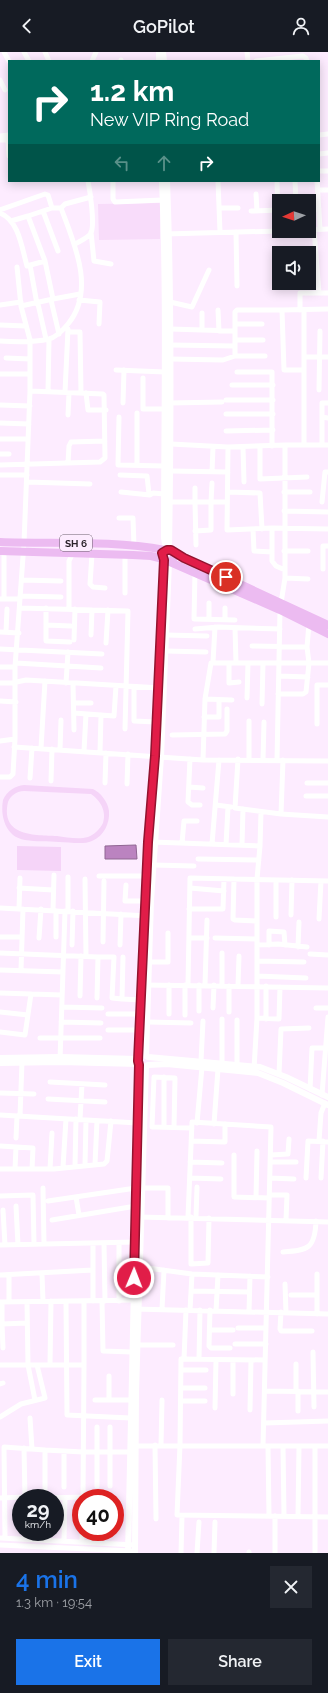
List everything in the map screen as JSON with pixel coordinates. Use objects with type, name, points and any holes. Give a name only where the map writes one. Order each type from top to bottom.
[{"type":"main road","name":"SH 6","points":[[0,542],[24,547],[73,553],[151,556],[328,625]]},
{"type":"main road","name":"SH 6","points":[[2,551],[24,547],[73,543],[134,546],[168,550],[281,606],[328,634]]},
{"type":"main road","points":[[168,550],[174,557],[166,561],[162,555],[168,550]]},
{"type":"street","points":[[265,60],[303,56],[307,60]]},
{"type":"street","points":[[0,80],[5,90]]},
{"type":"street","points":[[88,182],[91,197],[91,231],[94,261],[111,264]]},
{"type":"street","points":[[113,182],[113,199],[115,202],[162,200]]},
{"type":"street","points":[[162,182],[170,302],[171,471],[168,550]]},
{"type":"street","points":[[167,182],[164,494],[168,550]]},
{"type":"street","points":[[218,182],[220,232]]},
{"type":"street","points":[[295,182],[296,194]]},
{"type":"street","points":[[317,182],[320,229]]},
{"type":"street","points":[[277,183],[277,194]]},
{"type":"street","points":[[318,190],[328,190]]},
{"type":"street","points":[[0,210],[46,194],[48,195],[52,208]]},
{"type":"street","points":[[256,194],[257,211]]},
{"type":"street","points":[[11,221],[52,208],[61,208],[64,204],[91,197]]},
{"type":"street","points":[[0,342],[47,339],[59,334],[68,324],[80,300],[82,284],[77,250],[61,208]]},
{"type":"street","points":[[219,208],[238,208]]},
{"type":"street","points":[[251,211],[272,210]]},
{"type":"street","points":[[43,211],[58,251]]},
{"type":"street","points":[[0,214],[11,221],[17,231],[27,266],[45,261]]},
{"type":"street","points":[[28,216],[45,261],[59,334]]},
{"type":"street","points":[[316,229],[328,229]]},
{"type":"street","points":[[75,244],[87,236],[91,231]]},
{"type":"street","points":[[166,234],[272,231]]},
{"type":"street","points":[[236,232],[237,286]]},
{"type":"street","points":[[313,238],[320,293]]},
{"type":"street","points":[[30,265],[47,339],[48,392]]},
{"type":"street","points":[[0,777],[10,777],[12,775],[15,739],[16,665],[24,547],[30,406],[30,340],[21,304],[17,267]]},
{"type":"street","points":[[170,302],[192,307],[209,270]]},
{"type":"street","points":[[304,444],[304,357],[300,293],[328,293]]},
{"type":"street","points":[[0,305],[38,304],[80,294]]},
{"type":"street","points":[[80,300],[100,302],[99,324]]},
{"type":"street","points":[[235,356],[235,312],[237,310],[328,309]]},
{"type":"street","points":[[218,310],[219,331]]},
{"type":"street","points":[[282,310],[284,370],[304,370]]},
{"type":"street","points":[[202,313],[202,330]]},
{"type":"street","points":[[68,324],[68,415]]},
{"type":"street","points":[[235,324],[262,324]]},
{"type":"street","points":[[0,325],[26,326]]},
{"type":"street","points":[[170,329],[235,331]]},
{"type":"street","points":[[319,390],[320,331]]},
{"type":"street","points":[[68,332],[80,332],[83,393],[88,410],[106,410]]},
{"type":"street","points":[[235,340],[263,340]]},
{"type":"street","points":[[170,344],[235,346]]},
{"type":"street","points":[[170,359],[224,360],[235,356],[265,356]]},
{"type":"street","points":[[304,357],[328,357]]},
{"type":"street","points":[[6,358],[30,358]]},
{"type":"street","points":[[116,370],[165,372]]},
{"type":"street","points":[[123,403],[124,370]]},
{"type":"street","points":[[237,372],[272,372],[272,446]]},
{"type":"street","points":[[0,374],[30,374]]},
{"type":"street","points":[[143,378],[143,409],[165,409]]},
{"type":"street","points":[[232,385],[273,385]]},
{"type":"street","points":[[0,466],[102,461],[105,456],[106,398],[103,394],[30,391]]},
{"type":"street","points":[[170,403],[273,400]]},
{"type":"street","points":[[322,445],[322,403],[328,403]]},
{"type":"street","points":[[0,405],[30,406]]},
{"type":"street","points":[[136,413],[136,465]]},
{"type":"street","points":[[226,414],[273,414]]},
{"type":"street","points":[[119,417],[118,465],[165,466]]},
{"type":"street","points":[[322,418],[328,418]]},
{"type":"street","points":[[0,423],[29,424]]},
{"type":"street","points":[[226,431],[273,430]]},
{"type":"street","points":[[322,433],[328,433]]},
{"type":"street","points":[[0,440],[28,439]]},
{"type":"street","points":[[68,463],[69,446],[71,442],[105,441]]},
{"type":"street","points":[[171,444],[228,447],[304,444],[328,445]]},
{"type":"street","points":[[277,760],[281,606],[285,578],[285,445]]},
{"type":"street","points":[[212,472],[213,446]]},
{"type":"street","points":[[260,446],[260,479],[307,477]]},
{"type":"street","points":[[228,447],[227,530],[272,528],[328,529]]},
{"type":"street","points":[[243,447],[244,482]]},
{"type":"street","points":[[0,454],[9,454]]},
{"type":"street","points":[[171,471],[228,472]]},
{"type":"street","points":[[322,502],[325,472],[328,472]]},
{"type":"street","points":[[120,474],[147,476],[149,494]]},
{"type":"street","points":[[0,475],[27,475]]},
{"type":"street","points":[[27,482],[90,484]]},
{"type":"street","points":[[196,531],[211,530],[212,483]]},
{"type":"street","points":[[195,488],[196,545]]},
{"type":"street","points":[[121,492],[164,494]]},
{"type":"street","points":[[228,492],[260,493],[262,529]]},
{"type":"street","points":[[284,492],[310,492]]},
{"type":"street","points":[[170,502],[227,502]]},
{"type":"street","points":[[284,511],[328,512]]},
{"type":"street","points":[[119,518],[134,518],[134,546]]},
{"type":"street","points":[[272,528],[272,561],[276,566],[285,570]]},
{"type":"street","points":[[253,529],[254,551],[272,552]]},
{"type":"street","points":[[69,608],[70,561],[73,553],[73,543]]},
{"type":"street","points":[[323,569],[323,546],[328,546]]},
{"type":"street","points":[[2,551],[2,599],[61,597]]},
{"type":"street","points":[[284,551],[308,551]]},
{"type":"street","points":[[92,554],[90,584],[94,587],[105,588]]},
{"type":"street","points":[[124,594],[125,555]]},
{"type":"street","points":[[158,756],[156,722],[166,651],[166,561]]},
{"type":"street","points":[[142,1063],[149,1060],[147,1056],[150,962],[148,916],[145,901],[146,876],[152,842],[158,756],[166,561]]},
{"type":"street","points":[[195,572],[194,619],[235,620]]},
{"type":"street","points":[[285,578],[308,579]]},
{"type":"street","points":[[22,580],[61,581]]},
{"type":"street","points":[[209,603],[209,619]]},
{"type":"street","points":[[20,608],[69,608],[128,611],[125,729]]},
{"type":"street","points":[[46,608],[46,641],[72,641],[75,609]]},
{"type":"street","points":[[225,608],[225,619]]},
{"type":"street","points":[[6,632],[7,609]]},
{"type":"street","points":[[91,635],[92,610]]},
{"type":"street","points":[[106,643],[108,610]]},
{"type":"street","points":[[278,694],[305,693],[309,663],[307,647],[309,624]]},
{"type":"street","points":[[46,626],[71,626]]},
{"type":"street","points":[[195,629],[215,627],[280,629]]},
{"type":"street","points":[[203,760],[205,699],[211,663],[213,662],[215,627]]},
{"type":"street","points":[[235,628],[236,663]]},
{"type":"street","points":[[0,632],[18,633]]},
{"type":"street","points":[[166,635],[207,636]]},
{"type":"street","points":[[252,646],[307,647]]},
{"type":"street","points":[[0,649],[102,654]]},
{"type":"street","points":[[166,651],[206,652]]},
{"type":"street","points":[[66,683],[68,652]]},
{"type":"street","points":[[213,662],[279,664],[328,663]]},
{"type":"street","points":[[229,663],[229,683],[239,682]]},
{"type":"street","points":[[247,698],[248,663]]},
{"type":"street","points":[[262,704],[263,663]]},
{"type":"street","points":[[0,667],[16,665],[101,668]]},
{"type":"street","points":[[279,676],[308,677]]},
{"type":"street","points":[[0,683],[12,683],[16,681],[45,681],[73,684],[161,688]]},
{"type":"street","points":[[41,748],[45,681]]},
{"type":"street","points":[[73,684],[74,730]]},
{"type":"street","points":[[317,724],[317,685],[328,686]]},
{"type":"street","points":[[74,713],[114,716],[116,686]]},
{"type":"street","points":[[134,687],[134,721],[156,722]]},
{"type":"street","points":[[205,699],[232,700]]},
{"type":"street","points":[[204,717],[219,716],[219,700]]},
{"type":"street","points":[[0,701],[16,702]]},
{"type":"street","points":[[74,703],[91,702]]},
{"type":"street","points":[[172,735],[226,733],[227,709]]},
{"type":"street","points":[[84,751],[86,714]]},
{"type":"street","points":[[100,752],[102,715]]},
{"type":"street","points":[[60,750],[61,720]]},
{"type":"street","points":[[249,721],[249,760]]},
{"type":"street","points":[[263,760],[264,722]]},
{"type":"street","points":[[0,740],[15,739]]},
{"type":"street","points":[[14,746],[203,760],[328,760]]},
{"type":"street","points":[[30,778],[32,748]]},
{"type":"street","points":[[51,781],[52,749]]},
{"type":"street","points":[[105,783],[106,753]]},
{"type":"street","points":[[127,784],[128,754]]},
{"type":"street","points":[[190,759],[189,804],[200,805]]},
{"type":"street","points":[[235,808],[238,759]]},
{"type":"street","points":[[212,844],[219,760]]},
{"type":"street","points":[[281,814],[283,760]]},
{"type":"street","points":[[307,783],[328,783]]},
{"type":"street","points":[[189,787],[203,788]]},
{"type":"street","points":[[306,796],[328,796]]},
{"type":"street","points":[[216,805],[261,812],[328,817]]},
{"type":"street","points":[[226,845],[228,807]]},
{"type":"street","points":[[242,845],[243,809]]},
{"type":"street","points":[[254,1069],[257,1018],[257,880],[261,812]]},
{"type":"street","points":[[182,843],[184,821],[197,821]]},
{"type":"street","points":[[152,842],[260,846]]},
{"type":"street","points":[[136,1300],[140,1267],[138,1217],[142,1063],[140,1030],[142,985],[153,865],[152,842]]},
{"type":"street","points":[[198,859],[259,860]]},
{"type":"street","points":[[153,865],[194,866]]},
{"type":"street","points":[[54,875],[56,937]]},
{"type":"street","points":[[99,876],[146,876]]},
{"type":"street","points":[[68,877],[72,945]]},
{"type":"street","points":[[20,878],[19,888],[22,937],[21,970]]},
{"type":"street","points":[[185,1015],[190,878],[328,881]]},
{"type":"street","points":[[80,996],[84,956],[85,879]]},
{"type":"street","points":[[189,909],[223,909],[224,879]]},
{"type":"street","points":[[234,879],[233,919],[257,920]]},
{"type":"street","points":[[276,880],[276,917]]},
{"type":"street","points":[[291,915],[292,880]]},
{"type":"street","points":[[103,942],[104,881]]},
{"type":"street","points":[[318,919],[321,881]]},
{"type":"street","points":[[126,885],[125,901],[145,901]]},
{"type":"street","points":[[19,888],[54,890]]},
{"type":"street","points":[[190,888],[224,891]]},
{"type":"street","points":[[0,908],[41,909],[148,916]]},
{"type":"street","points":[[39,938],[41,909]]},
{"type":"street","points":[[60,1060],[63,955],[69,911]]},
{"type":"street","points":[[120,945],[121,914]]},
{"type":"street","points":[[205,985],[207,920]]},
{"type":"street","points":[[298,947],[299,922]]},
{"type":"street","points":[[268,945],[269,931],[284,932],[285,945]]},
{"type":"street","points":[[150,962],[168,962],[168,933]]},
{"type":"street","points":[[0,937],[22,937]]},
{"type":"street","points":[[189,938],[207,938]]},
{"type":"street","points":[[215,938],[257,939]]},
{"type":"street","points":[[257,945],[307,947]]},
{"type":"street","points":[[222,953],[222,986]]},
{"type":"street","points":[[0,954],[114,957],[112,998],[142,1000]]},
{"type":"street","points":[[310,954],[328,955]]},
{"type":"street","points":[[238,986],[239,956]]},
{"type":"street","points":[[97,998],[98,957]]},
{"type":"street","points":[[122,999],[123,957]]},
{"type":"street","points":[[257,961],[304,962]]},
{"type":"street","points":[[0,970],[63,972]]},
{"type":"street","points":[[257,976],[306,978]]},
{"type":"street","points":[[142,985],[328,988]]},
{"type":"street","points":[[169,985],[169,1014]]},
{"type":"street","points":[[199,985],[199,1010]]},
{"type":"street","points":[[213,1008],[214,985]]},
{"type":"street","points":[[229,1012],[230,986]]},
{"type":"street","points":[[266,986],[266,1019]]},
{"type":"street","points":[[257,1018],[279,1019],[280,987]]},
{"type":"street","points":[[0,993],[62,995]]},
{"type":"street","points":[[0,1032],[25,1035],[31,994]]},
{"type":"street","points":[[62,1007],[102,1008]]},
{"type":"street","points":[[316,1008],[328,1008]]},
{"type":"street","points":[[0,1012],[28,1015]]},
{"type":"street","points":[[108,1014],[141,1014]]},
{"type":"street","points":[[321,1178],[324,1141],[321,1113],[326,1100],[325,1048],[328,1017]]},
{"type":"street","points":[[222,1019],[222,1063]]},
{"type":"street","points":[[237,1020],[237,1064]]},
{"type":"street","points":[[197,1123],[202,1064],[203,1021]]},
{"type":"street","points":[[61,1022],[101,1022]]},
{"type":"street","points":[[148,1022],[191,1023]]},
{"type":"street","points":[[279,1074],[281,1029],[309,1028]]},
{"type":"street","points":[[108,1030],[140,1030]]},
{"type":"street","points":[[40,1038],[100,1038]]},
{"type":"street","points":[[310,1089],[312,1048],[325,1048]]},
{"type":"street","points":[[147,1056],[202,1064],[218,1069],[254,1069],[283,1083],[326,1100]]},
{"type":"street","points":[[0,1058],[166,1064],[237,1064],[279,1074],[310,1089],[326,1100]]},
{"type":"street","points":[[0,1063],[60,1060]]},
{"type":"street","points":[[16,1138],[21,1094],[22,1062]]},
{"type":"street","points":[[131,1448],[137,1345],[135,1242],[138,1217],[136,1206],[139,1188],[138,1122],[142,1063]]},
{"type":"street","points":[[214,1124],[218,1069]]},
{"type":"street","points":[[164,1077],[164,1127]]},
{"type":"street","points":[[174,1127],[175,1078],[153,1078],[152,1124],[154,1127],[192,1128]]},
{"type":"street","points":[[50,1082],[105,1085]]},
{"type":"street","points":[[82,1084],[81,1119],[85,1165]]},
{"type":"street","points":[[0,1093],[34,1094]]},
{"type":"street","points":[[48,1099],[105,1102]]},
{"type":"street","points":[[0,1115],[110,1122],[138,1122]]},
{"type":"street","points":[[63,1167],[66,1119]]},
{"type":"street","points":[[75,1166],[81,1119]]},
{"type":"street","points":[[95,1164],[97,1121]]},
{"type":"street","points":[[0,1169],[50,1169],[104,1164],[107,1161],[110,1122]]},
{"type":"street","points":[[209,1218],[208,1263],[191,1264],[190,1162],[192,1122],[270,1126],[272,1129],[268,1220],[264,1423],[275,1553]]},
{"type":"street","points":[[191,1141],[225,1142],[225,1124]]},
{"type":"street","points":[[50,1169],[52,1133]]},
{"type":"street","points":[[271,1155],[288,1154],[289,1139]]},
{"type":"street","points":[[306,1178],[308,1141],[324,1141]]},
{"type":"street","points":[[0,1146],[33,1148],[32,1169]]},
{"type":"street","points":[[15,1169],[16,1147]]},
{"type":"street","points":[[256,1198],[257,1151]]},
{"type":"street","points":[[234,1155],[234,1197],[256,1198],[286,1195],[286,1220]]},
{"type":"street","points":[[190,1162],[222,1163]]},
{"type":"street","points":[[271,1162],[296,1162]]},
{"type":"street","points":[[190,1178],[222,1179]]},
{"type":"street","points":[[270,1178],[294,1178]]},
{"type":"street","points":[[191,1217],[197,1187]]},
{"type":"street","points":[[43,1188],[44,1244]]},
{"type":"street","points":[[48,1201],[139,1188],[168,1188],[168,1218]]},
{"type":"street","points":[[0,1196],[32,1195],[34,1244]]},
{"type":"street","points":[[76,1197],[79,1216]]},
{"type":"street","points":[[16,1206],[18,1245]]},
{"type":"street","points":[[52,1220],[136,1206]]},
{"type":"street","points":[[3,1210],[2,1245],[135,1242]]},
{"type":"street","points":[[138,1217],[191,1217],[328,1222]]},
{"type":"street","points":[[283,1252],[301,1251],[308,1247],[315,1236],[316,1221]]},
{"type":"street","points":[[93,1243],[94,1301]]},
{"type":"street","points":[[104,1243],[103,1351],[132,1352]]},
{"type":"street","points":[[118,1243],[119,1301]]},
{"type":"street","points":[[140,1267],[192,1274],[268,1276]]},
{"type":"street","points":[[0,1275],[42,1274],[93,1270]]},
{"type":"street","points":[[162,1309],[164,1270]]},
{"type":"street","points":[[42,1274],[43,1301]]},
{"type":"street","points":[[192,1274],[184,1359],[181,1359],[180,1445],[177,1514],[182,1516],[328,1517]]},
{"type":"street","points":[[317,1274],[317,1314]]},
{"type":"street","points":[[9,1275],[9,1302]]},
{"type":"street","points":[[216,1311],[218,1275]]},
{"type":"street","points":[[249,1312],[250,1276]]},
{"type":"street","points":[[285,1284],[284,1312],[280,1329],[282,1331],[312,1331]]},
{"type":"street","points":[[191,1291],[249,1292]]},
{"type":"street","points":[[291,1295],[317,1295]]},
{"type":"street","points":[[3,1348],[1,1302],[136,1300]]},
{"type":"street","points":[[83,1489],[84,1301]]},
{"type":"street","points":[[27,1302],[28,1365],[35,1400]]},
{"type":"street","points":[[50,1365],[51,1302]]},
{"type":"street","points":[[66,1302],[67,1415],[83,1417],[130,1418]]},
{"type":"street","points":[[136,1308],[328,1314]]},
{"type":"street","points":[[131,1549],[130,1400],[136,1308]]},
{"type":"street","points":[[199,1359],[200,1310]]},
{"type":"street","points":[[210,1310],[210,1347],[230,1348]]},
{"type":"street","points":[[2,1324],[27,1323]]},
{"type":"street","points":[[210,1330],[266,1328]]},
{"type":"street","points":[[236,1344],[266,1344]]},
{"type":"street","points":[[137,1345],[173,1345]]},
{"type":"street","points":[[313,1352],[314,1407]]},
{"type":"street","points":[[184,1359],[265,1360]]},
{"type":"street","points":[[215,1408],[216,1360]]},
{"type":"street","points":[[233,1394],[234,1360]]},
{"type":"street","points":[[250,1410],[251,1360]]},
{"type":"street","points":[[296,1364],[298,1411]]},
{"type":"street","points":[[0,1365],[84,1365]]},
{"type":"street","points":[[0,1417],[21,1404],[45,1398],[37,1365]]},
{"type":"street","points":[[181,1370],[206,1370]]},
{"type":"street","points":[[109,1376],[109,1400]]},
{"type":"street","points":[[181,1388],[205,1388]]},
{"type":"street","points":[[264,1391],[328,1392]]},
{"type":"street","points":[[95,1400],[130,1400]]},
{"type":"street","points":[[156,1519],[158,1445],[162,1400]]},
{"type":"street","points":[[181,1401],[205,1401]]},
{"type":"street","points":[[30,1418],[32,1449]]},
{"type":"street","points":[[264,1423],[328,1421]]},
{"type":"street","points":[[97,1486],[98,1427]]},
{"type":"street","points":[[110,1427],[110,1486]]},
{"type":"street","points":[[12,1538],[2,1538],[4,1447],[83,1452],[110,1452],[158,1445],[328,1446]]},
{"type":"street","points":[[283,1446],[284,1516]]},
{"type":"street","points":[[298,1446],[298,1516]]},
{"type":"street","points":[[315,1446],[315,1552]]},
{"type":"street","points":[[24,1448],[25,1489]]},
{"type":"street","points":[[45,1450],[45,1489]]},
{"type":"street","points":[[64,1451],[64,1486]]},
{"type":"street","points":[[72,1498],[65,1498],[64,1541],[131,1549]]},
{"type":"street","points":[[181,1553],[182,1516]]},
{"type":"street","points":[[197,1553],[199,1522]]},
{"type":"street","points":[[214,1553],[215,1522]]},
{"type":"street","points":[[37,1553],[38,1541]]},
{"type":"street","points":[[0,1545],[104,1551],[131,1549]]},
{"type":"shaded area","points":[[160,203],[160,239],[99,240],[98,204]]},
{"type":"shaded area","points":[[21,786],[93,789],[104,798],[107,804],[109,816],[105,829],[96,839],[84,843],[33,841],[18,838],[9,831],[6,825],[2,813],[2,806],[3,800],[7,794],[14,788]],"holes":[[[19,792],[91,794],[102,806],[104,819],[99,830],[88,837],[76,838],[30,834],[14,828],[9,822],[7,813],[8,802],[14,794]]]},
{"type":"shaded area","points":[[136,845],[137,859],[105,859],[105,846]]},
{"type":"shaded area","points":[[17,846],[61,847],[61,871],[17,870]]},
{"type":"route","points":[[134,1278],[138,1059],[148,842],[155,756],[164,560],[162,553],[165,550],[171,550],[184,558],[226,577]]}]
